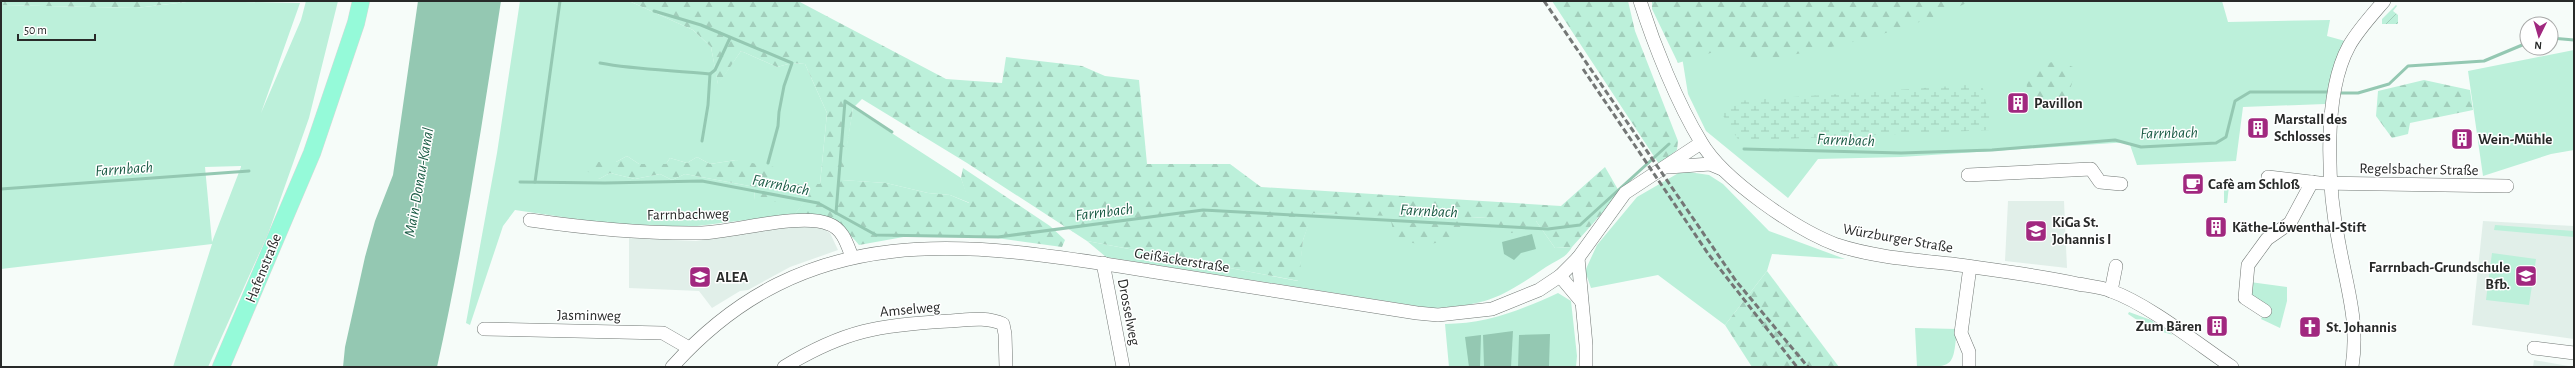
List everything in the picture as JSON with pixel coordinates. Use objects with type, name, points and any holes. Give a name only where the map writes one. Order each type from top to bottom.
[{"type":"main road","name":"Hafenstraße","points":[[304,168],[349,1]]},
{"type":"main road","name":"Hafenstraße","points":[[221,367],[328,109],[361,1]]},
{"type":"street","name":"Würzburger Straße","points":[[1640,1],[1662,61],[1701,143],[1727,171],[1759,200],[1812,235],[1839,246],[1890,256],[2051,278],[2111,290],[2143,307],[2232,367]]},
{"type":"street","points":[[2352,367],[2355,344],[2355,320],[2338,244],[2330,183],[2332,114],[2339,72],[2349,46],[2384,1]]},
{"type":"street","name":"Geißäckerstraße","points":[[672,367],[689,348],[717,322],[753,297],[812,269],[852,257],[903,249],[965,248],[1103,263],[1438,315],[1492,309],[1539,290],[1560,276],[1578,258],[1625,193],[1701,143]]},
{"type":"street","name":"Geißäckerstraße","points":[[1665,167],[1710,164],[1727,171]]},
{"type":"street","points":[[1968,175],[2091,169],[2100,182],[2121,184]]},
{"type":"street","name":"Regelsbacher Straße","points":[[2268,177],[2330,183],[2508,186]]},
{"type":"street","points":[[2265,310],[2245,298],[2248,265],[2267,239],[2290,223],[2312,182]]},
{"type":"street","name":"Farrnbachweg","points":[[530,220],[610,229],[683,233],[726,230],[778,222],[828,223],[842,233],[852,257]]},
{"type":"street","points":[[1578,258],[1586,345],[1586,367]]},
{"type":"street","name":"Drosselweg","points":[[1103,263],[1123,367]]},
{"type":"street","points":[[2111,290],[2116,266]]},
{"type":"street","points":[[1970,267],[1961,333],[1969,352],[1970,367]]},
{"type":"street","points":[[1560,276],[1581,301]]},
{"type":"street","name":"Amselweg","points":[[784,367],[818,347],[856,332],[895,324],[988,319],[1003,324],[1006,367]]},
{"type":"street","name":"Jasminweg","points":[[484,329],[663,333],[689,348]]},
{"type":"street","points":[[2534,348],[2574,353]]},
{"type":"shaded area","name":"KiGa St. Johannis I","points":[[2008,201],[2064,201],[2067,268],[2005,261]]},
{"type":"shaded area","name":"Farrnbach-Grundschule Bfb.","points":[[2483,221],[2574,226],[2574,339],[2472,325]]},
{"type":"shaded area","name":"ALEA","points":[[817,225],[830,233],[838,250],[790,267],[748,290],[740,291],[712,308],[699,291],[629,288],[629,238],[696,241],[778,228]]},
{"type":"shaded area","points":[[2534,360],[2574,367],[2533,367]]},
{"type":"green space","points":[[1,1],[194,1],[136,8],[1,5]]},
{"type":"green space","points":[[195,1],[300,3],[261,113],[301,20],[306,1],[338,1],[309,118],[268,234],[208,367],[173,367],[212,244],[1,269],[1,5],[136,8]],"holes":[[[205,167],[241,167],[212,242]]]},
{"type":"green space","points":[[520,1],[629,1],[693,30],[711,47],[718,84],[741,51],[777,67],[792,63],[805,64],[827,113],[820,184],[782,184],[736,160],[710,164],[697,157],[687,163],[670,158],[666,164],[639,164],[627,156],[616,162],[593,162],[599,179],[610,173],[635,179],[660,174],[672,180],[685,174],[755,187],[754,200],[785,189],[811,194],[795,214],[689,227],[603,223],[515,210],[503,226],[470,325],[466,323],[497,153]]},
{"type":"green space","points":[[629,1],[798,1],[946,79],[1002,83],[1006,57],[1082,66],[1105,76],[1139,80],[1147,164],[1230,164],[1261,187],[1561,206],[1605,167],[1620,193],[1572,247],[1555,248],[1536,221],[1512,233],[1489,231],[1488,218],[1471,217],[1461,238],[1425,245],[1395,240],[1390,216],[1313,213],[1303,240],[1299,281],[1087,241],[967,163],[862,99],[853,108],[842,180],[886,183],[928,193],[950,195],[969,203],[961,178],[963,168],[1050,226],[1065,240],[1062,247],[975,235],[909,236],[859,245],[845,229],[832,220],[817,215],[795,214],[810,194],[785,189],[778,202],[754,200],[755,187],[685,174],[672,180],[660,174],[635,179],[610,173],[599,179],[587,171],[593,162],[616,162],[627,156],[639,164],[666,164],[670,158],[687,163],[697,157],[710,164],[736,160],[774,167],[782,184],[820,184],[827,113],[805,64],[792,63],[777,67],[741,51],[718,85],[711,47],[693,30]]},
{"type":"green space","points":[[1552,1],[1628,1],[1635,31],[1678,141],[1677,150],[1659,164]]},
{"type":"green space","points":[[1652,1],[1971,1],[1944,13],[1890,32],[1809,52],[1751,62],[1730,47],[1678,63],[1652,9]]},
{"type":"green space","points":[[1673,1],[2222,1],[2228,22],[2330,20],[2327,36],[2345,41],[2325,104],[2243,107],[2236,161],[2137,165],[2129,142],[1901,157],[1818,159],[1788,198],[1706,131],[1688,94]]},
{"type":"green space","points":[[2396,5],[2397,6],[2393,11],[2398,15],[2398,24],[2382,24],[2382,19]]},
{"type":"green space","points":[[2574,50],[2574,150],[2551,154],[2483,176],[2468,71],[2544,56],[2559,56],[2559,53]]},
{"type":"green space","points":[[2058,61],[2073,67],[2071,87],[2059,102],[2042,102],[2027,90],[2026,75],[2037,65]]},
{"type":"green space","points":[[2424,80],[2470,90],[2473,110],[2410,123],[2408,134],[2392,138],[2376,116],[2378,91]]},
{"type":"green space","points":[[1982,84],[1992,130],[1739,141],[1722,114],[1736,101]]},
{"type":"green space","points":[[853,108],[961,178],[970,203],[950,195],[928,193],[886,183],[841,180]]},
{"type":"green space","points":[[1682,171],[1709,175],[1723,184],[1769,231],[1845,259],[1772,254],[1767,271],[1725,325],[1658,275],[1591,288],[1585,271],[1597,245],[1637,197]]},
{"type":"green space","points":[[2230,178],[2227,203],[2224,203],[2224,180]]},
{"type":"green space","points":[[1312,213],[1470,217],[1536,221],[1555,248],[1572,247],[1567,254],[1504,293],[1479,302],[1465,305],[1430,308],[1106,257],[1087,241],[1298,281],[1303,240]]},
{"type":"green space","points":[[2495,225],[2574,231],[2574,237],[2494,230]]},
{"type":"green space","points":[[2492,253],[2536,259],[2529,305],[2486,300]]},
{"type":"green space","points":[[1767,271],[1839,367],[1752,367],[1725,325]]},
{"type":"green space","points":[[2250,282],[2287,287],[2287,301],[2280,328],[2261,319],[2265,310],[2248,302]]},
{"type":"green space","points":[[1558,293],[1571,301],[1577,356],[1576,367],[1449,367],[1445,324],[1475,322],[1489,319],[1517,310]]},
{"type":"green space","points":[[2129,312],[2151,320],[2173,335],[2149,328],[2128,314]]},
{"type":"green space","points":[[1915,328],[1957,329],[1953,357],[1950,362],[1939,366],[1917,367]]},
{"type":"water","name":"Main-Donau-Kanal","points":[[418,1],[501,1],[472,184],[447,322],[437,367],[343,367],[345,347],[365,257],[375,221],[393,175]]},
{"type":"water","points":[[1532,234],[1536,249],[1521,253],[1514,260],[1504,254],[1502,242]]},
{"type":"water","points":[[1513,331],[1511,367],[1484,367],[1483,335]]},
{"type":"water","points":[[1550,334],[1549,367],[1518,367],[1519,335]]},
{"type":"water","points":[[1481,335],[1480,367],[1469,367],[1465,337]]},
{"type":"waterway","points":[[535,182],[560,1]]},
{"type":"waterway","points":[[654,11],[701,25],[792,63],[784,86],[778,126],[768,163]]},
{"type":"waterway","points":[[702,141],[708,105],[710,74],[715,70],[730,38]]},
{"type":"waterway","name":"Farrnbach","points":[[2559,39],[2574,40]]},
{"type":"waterway","name":"Farrnbach","points":[[2337,93],[2358,93],[2389,84],[2408,66],[2484,61],[2519,46]]},
{"type":"waterway","points":[[600,63],[642,69],[710,74]]},
{"type":"waterway","name":"Farrnbach","points":[[1744,149],[1901,153],[1992,150],[2115,140],[2141,147],[2216,143],[2226,137],[2235,101],[2250,92],[2331,92]]},
{"type":"waterway","points":[[836,213],[845,101],[892,132]]},
{"type":"waterway","name":"Farrnbach","points":[[520,182],[605,183],[702,181],[818,203],[876,235],[998,237],[1203,210],[1548,229],[1580,225],[1669,144]]},
{"type":"waterway","name":"Farrnbach","points":[[1,189],[249,171]]},
{"type":"railway","points":[[1544,1],[1736,281],[1808,367]]},
{"type":"railway","points":[[1583,69],[1709,255],[1797,367]]},
{"type":"place","name":"Pavillon","points":[[2018,103]]},
{"type":"place","name":"Marstall des Schlosses","points":[[2258,128]]},
{"type":"place","name":"Wein-Mühle","points":[[2462,139]]},
{"type":"place","name":"Cafè am Schloß","points":[[2193,184]]},
{"type":"place","name":"Käthe-Löwenthal-Stift","points":[[2216,227]]},
{"type":"place","name":"KiGa St. Johannis I","points":[[2036,231]]},
{"type":"place","name":"Farrnbach-Grundschule Bfb.","points":[[2526,276]]},
{"type":"place","name":"ALEA","points":[[700,277]]},
{"type":"place","name":"Zum Bären","points":[[2217,326]]},
{"type":"place","name":"St. Johannis","points":[[2310,327]]}]
